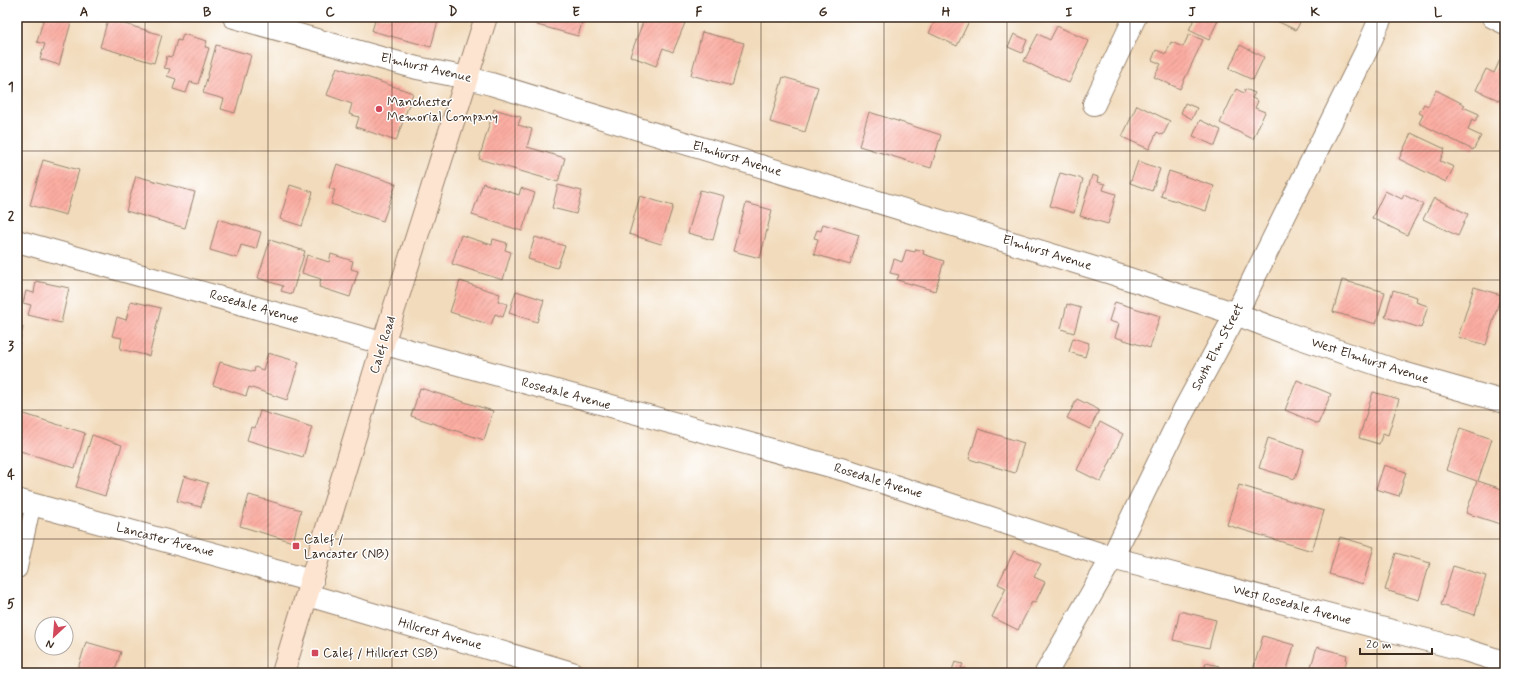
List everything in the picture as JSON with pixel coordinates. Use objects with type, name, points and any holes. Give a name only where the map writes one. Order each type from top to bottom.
[{"type":"main road","name":"Calef Road","points":[[283,673],[486,17]]},
{"type":"street","name":"Elmhurst Avenue","points":[[234,17],[417,68],[468,78],[1111,273],[1236,314]]},
{"type":"street","points":[[1094,104],[1136,17]]},
{"type":"street","name":"South Elm Street","points":[[1046,673],[1112,558],[1184,410],[1236,314],[1366,51],[1381,17]]},
{"type":"street","points":[[1493,17],[1505,23]]},
{"type":"street","name":"Rosedale Avenue","points":[[17,241],[384,344],[852,472],[1112,558]]},
{"type":"street","name":"West Elmhurst Avenue","points":[[1236,314],[1282,332],[1403,373],[1505,402]]},
{"type":"street","name":"Lancaster Avenue","points":[[25,502],[310,588]]},
{"type":"street","name":"West Rosedale Avenue","points":[[1112,558],[1465,650],[1494,659]]},
{"type":"street","name":"Hillcrest Avenue","points":[[310,588],[572,673]]},
{"type":"lane","points":[[19,570],[25,502]]},
{"type":"building","points":[[17,17],[21,17],[17,30]]},
{"type":"building","points":[[44,17],[64,17],[72,19],[59,65],[40,59],[45,44],[37,42]]},
{"type":"building","points":[[376,17],[439,17],[431,47],[372,31]]},
{"type":"building","points":[[539,17],[584,17],[578,36],[537,25]]},
{"type":"building","points":[[645,17],[680,17],[679,20],[685,23],[673,52],[663,48],[656,66],[630,56]]},
{"type":"building","points":[[937,17],[971,17],[957,46],[929,33]]},
{"type":"building","points":[[1195,17],[1219,18],[1209,40],[1189,30]]},
{"type":"building","points":[[1268,17],[1303,17],[1296,30]]},
{"type":"building","points":[[108,19],[162,35],[154,63],[100,47]]},
{"type":"building","points":[[1057,26],[1089,41],[1069,83],[1024,61],[1038,34],[1050,40]]},
{"type":"building","points":[[702,32],[744,43],[732,86],[691,75]]},
{"type":"building","points":[[183,34],[207,41],[205,47],[209,48],[198,84],[190,82],[186,93],[173,89],[176,79],[167,76],[170,69],[164,68],[167,56],[172,57],[177,40],[181,41]]},
{"type":"building","points":[[1014,34],[1027,40],[1022,53],[1008,47]]},
{"type":"building","points":[[1189,34],[1203,40],[1180,89],[1154,77],[1161,64],[1152,60],[1156,50],[1166,54],[1171,42],[1183,47]]},
{"type":"building","points":[[216,45],[251,55],[235,113],[221,109],[224,99],[203,93]]},
{"type":"building","points":[[1240,45],[1264,57],[1253,80],[1229,69]]},
{"type":"building","points":[[1505,49],[1505,103],[1476,90],[1486,69],[1494,73]]},
{"type":"building","name":"Manchester Memorial Company","points":[[337,67],[413,93],[396,141],[356,127],[359,117],[349,114],[352,104],[327,95]]},
{"type":"building","points":[[783,77],[818,87],[805,132],[770,122]]},
{"type":"building","points":[[1236,89],[1244,93],[1245,89],[1255,93],[1252,98],[1258,101],[1255,108],[1265,112],[1253,139],[1220,123]]},
{"type":"building","points":[[1436,90],[1465,105],[1463,107],[1479,114],[1475,121],[1472,119],[1468,130],[1481,136],[1473,150],[1419,123],[1423,115],[1419,113],[1424,104],[1428,106]]},
{"type":"building","points":[[1185,103],[1197,108],[1192,119],[1181,113]]},
{"type":"building","points":[[1137,105],[1170,121],[1163,135],[1157,132],[1149,149],[1122,137]]},
{"type":"building","points":[[494,109],[521,117],[518,125],[532,129],[527,147],[565,158],[558,182],[479,159]]},
{"type":"building","points":[[869,112],[941,135],[931,168],[859,146]]},
{"type":"building","points":[[1200,120],[1221,130],[1215,146],[1193,136]]},
{"type":"building","points":[[1411,133],[1445,149],[1440,161],[1454,167],[1446,182],[1399,159]]},
{"type":"building","points":[[43,160],[79,170],[66,215],[30,205]]},
{"type":"building","points":[[1138,161],[1160,169],[1152,191],[1130,183]]},
{"type":"building","points":[[337,164],[396,184],[383,221],[331,204],[335,190],[329,188]]},
{"type":"building","points":[[1169,171],[1214,186],[1206,211],[1161,196]]},
{"type":"building","points":[[1060,173],[1083,179],[1074,213],[1050,206]]},
{"type":"building","points":[[1092,175],[1098,177],[1097,182],[1105,184],[1103,190],[1116,194],[1108,224],[1080,216]]},
{"type":"building","points":[[136,176],[195,192],[185,228],[126,211]]},
{"type":"building","points":[[483,183],[519,195],[521,188],[535,193],[522,231],[472,215]]},
{"type":"building","points":[[290,185],[313,192],[302,226],[280,219]]},
{"type":"building","points":[[558,185],[582,191],[576,214],[552,208]]},
{"type":"building","points":[[700,190],[725,196],[713,240],[688,233]]},
{"type":"building","points":[[1385,191],[1402,199],[1404,195],[1423,204],[1407,235],[1372,218]]},
{"type":"building","points":[[640,196],[673,206],[661,244],[629,234]]},
{"type":"building","points":[[1434,198],[1468,214],[1458,236],[1423,219]]},
{"type":"building","points":[[746,203],[772,210],[760,258],[733,251]]},
{"type":"building","points":[[218,219],[261,232],[256,249],[241,245],[237,258],[210,250]]},
{"type":"building","points":[[823,224],[859,235],[850,265],[814,254],[818,239],[814,238],[817,230],[821,231]]},
{"type":"building","points":[[461,235],[492,245],[493,239],[507,243],[505,250],[511,252],[503,280],[452,264]]},
{"type":"building","points":[[535,237],[565,246],[557,268],[528,259]]},
{"type":"building","points":[[270,240],[305,251],[292,294],[281,291],[283,286],[258,278]]},
{"type":"building","points":[[916,249],[924,251],[923,254],[944,261],[935,291],[897,280],[899,275],[890,273],[894,259],[902,262],[906,250],[915,252]]},
{"type":"building","points":[[331,254],[353,261],[351,269],[358,271],[350,297],[319,287],[321,279],[302,273],[307,255],[329,262]]},
{"type":"building","points":[[1342,280],[1385,292],[1376,324],[1333,312]]},
{"type":"building","points":[[36,281],[69,288],[61,323],[28,315],[31,305],[23,303],[26,291],[34,293]]},
{"type":"building","points":[[460,281],[500,294],[498,301],[507,304],[503,317],[495,314],[491,325],[450,312]]},
{"type":"building","points":[[1474,287],[1501,295],[1486,345],[1458,337]]},
{"type":"building","points":[[1393,290],[1417,297],[1416,302],[1428,306],[1421,328],[1385,317]]},
{"type":"building","points":[[516,291],[544,300],[537,322],[509,313]]},
{"type":"building","points":[[131,301],[161,308],[149,356],[120,349],[122,338],[112,336],[117,317],[126,320]]},
{"type":"building","points":[[1115,302],[1160,316],[1150,348],[1115,337],[1119,324],[1109,321]]},
{"type":"building","points":[[1067,304],[1081,308],[1074,333],[1061,329]]},
{"type":"building","points":[[17,326],[23,327],[18,351],[17,351]]},
{"type":"building","points":[[1073,338],[1089,343],[1085,357],[1069,352]]},
{"type":"building","points":[[268,353],[299,362],[287,400],[249,387],[246,396],[213,385],[220,362],[254,372],[255,367],[263,370]]},
{"type":"building","points":[[1297,380],[1331,394],[1318,424],[1285,410]]},
{"type":"building","points":[[420,388],[493,411],[484,440],[411,416]]},
{"type":"building","points":[[1373,392],[1399,399],[1388,435],[1383,433],[1379,444],[1359,438]]},
{"type":"building","points":[[1077,399],[1099,410],[1090,429],[1067,418]]},
{"type":"building","points":[[260,411],[312,427],[303,457],[247,440],[251,427],[255,428]]},
{"type":"building","points":[[21,413],[85,433],[75,468],[17,450],[17,425]]},
{"type":"building","points":[[1100,422],[1123,434],[1101,482],[1077,470]]},
{"type":"building","points":[[1460,428],[1492,439],[1478,481],[1505,490],[1505,519],[1503,525],[1466,513],[1477,481],[1446,470]]},
{"type":"building","points":[[978,429],[1024,443],[1015,473],[969,459]]},
{"type":"building","points":[[92,435],[122,445],[105,496],[76,487]]},
{"type":"building","points":[[1268,438],[1304,450],[1295,479],[1259,468]]},
{"type":"building","points":[[1384,465],[1406,472],[1399,496],[1376,489]]},
{"type":"building","points":[[184,476],[208,483],[201,507],[177,501]]},
{"type":"building","points":[[1239,485],[1324,511],[1312,551],[1227,525]]},
{"type":"building","points":[[249,495],[301,510],[293,542],[240,526]]},
{"type":"building","points":[[1340,537],[1374,547],[1363,584],[1329,574]]},
{"type":"building","points":[[1014,551],[1041,564],[1034,577],[1045,582],[1035,603],[1032,602],[1018,630],[992,617],[1006,588],[998,584]]},
{"type":"building","points":[[1396,553],[1430,563],[1419,600],[1385,590]]},
{"type":"building","points":[[1453,566],[1486,576],[1475,615],[1441,605]]},
{"type":"building","points":[[1180,611],[1216,620],[1209,648],[1173,640]]},
{"type":"building","points":[[1263,636],[1294,645],[1286,673],[1252,673]]},
{"type":"building","points":[[86,642],[121,652],[114,673],[72,673],[73,671],[77,672]]},
{"type":"building","points":[[1317,647],[1347,655],[1343,673],[1309,673]]},
{"type":"building","points":[[955,662],[963,664],[961,668],[977,673],[951,673]]},
{"type":"building","points":[[1206,663],[1219,666],[1217,673],[1203,673]]},
{"type":"place","name":"Manchester Memorial Company","points":[[379,109]]},
{"type":"place","name":"Calef / Lancaster (NB)","points":[[296,546]]},
{"type":"place","name":"Calef / Hillcrest (SB)","points":[[315,653]]}]
